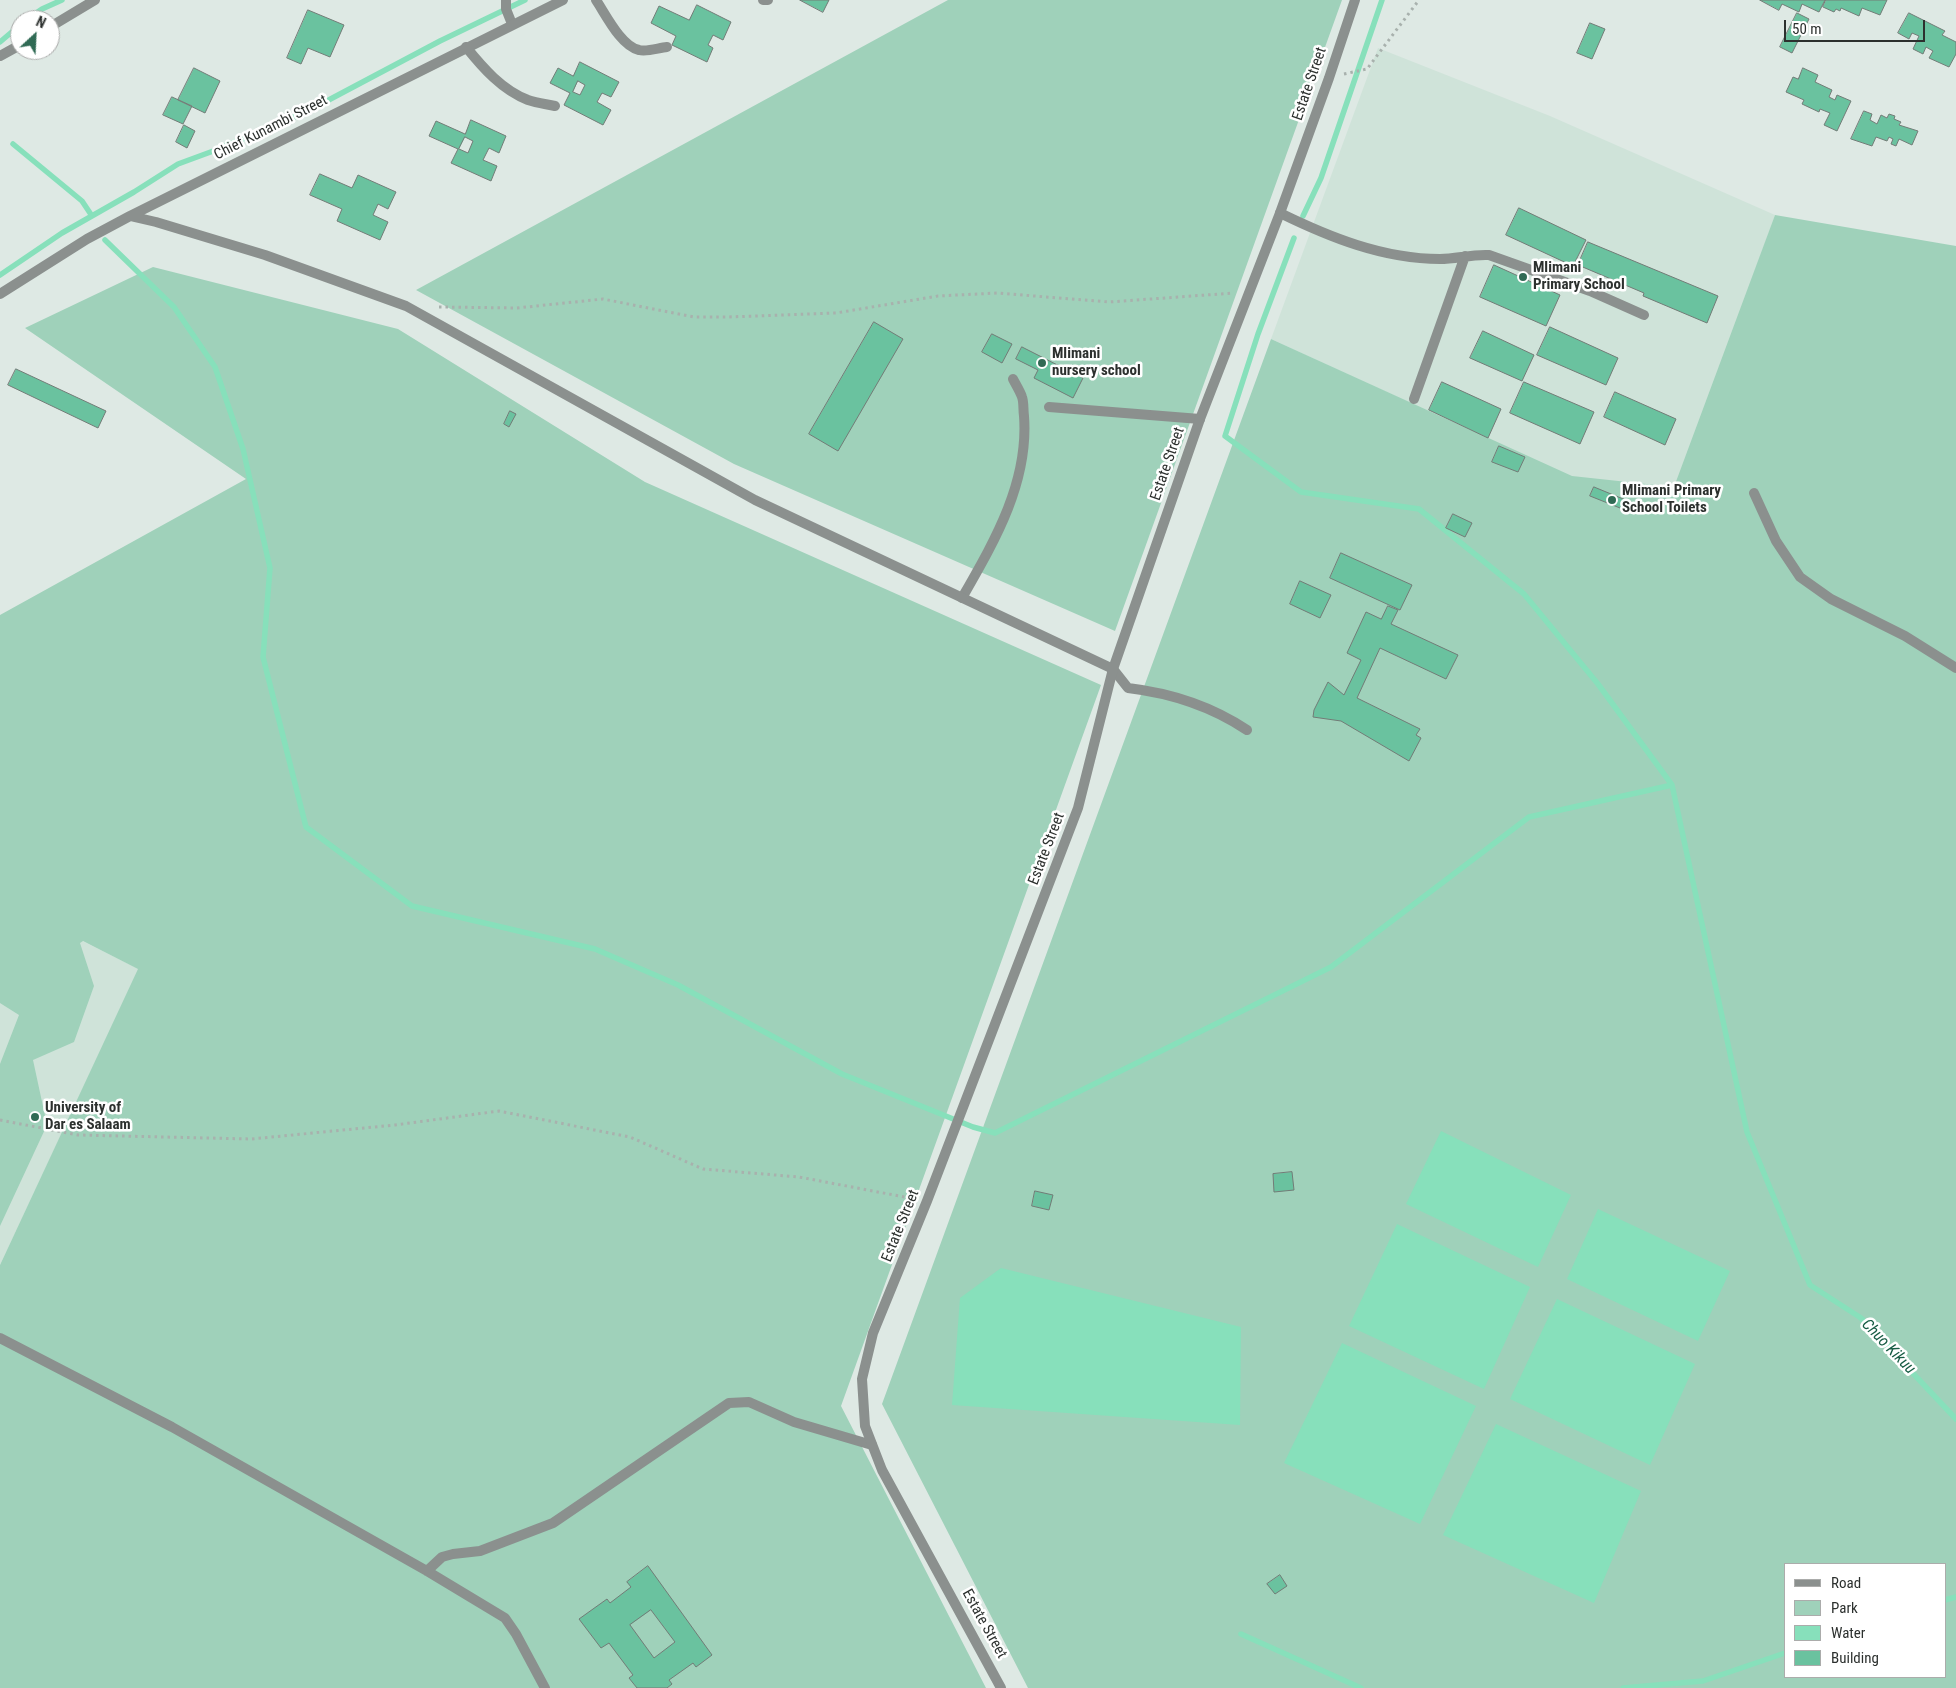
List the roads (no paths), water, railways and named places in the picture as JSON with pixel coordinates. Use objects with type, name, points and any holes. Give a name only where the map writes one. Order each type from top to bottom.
[{"type":"street","points":[[60,21],[95,0]]},
{"type":"street","points":[[506,0],[506,8],[512,24]]},
{"type":"street","name":"Chief Kunambi Street","points":[[0,294],[87,239],[130,216],[563,0]]},
{"type":"street","points":[[596,0],[623,40],[630,46],[640,50],[667,47]]},
{"type":"street","points":[[763,0],[768,0]]},
{"type":"street","name":"Estate Street","points":[[1001,1688],[882,1470],[865,1426],[862,1379],[873,1333],[927,1201],[1078,808],[1113,669],[1200,419],[1280,213],[1329,78],[1354,0]]},
{"type":"street","points":[[466,47],[486,71],[508,89],[528,100],[555,106]]},
{"type":"street","points":[[1280,213],[1331,236],[1401,257],[1441,260],[1477,254],[1489,255],[1590,291],[1644,315]]},
{"type":"street","points":[[130,216],[266,255],[406,306],[754,500],[1113,669],[1128,688],[1155,691],[1206,707],[1222,714],[1247,730]]},
{"type":"street","points":[[1414,399],[1464,256]]},
{"type":"street","points":[[962,598],[989,551],[1013,497],[1020,470],[1025,437],[1022,396],[1013,379]]},
{"type":"street","points":[[1049,407],[1200,419]]},
{"type":"street","points":[[1754,493],[1776,541],[1800,577],[1831,599],[1905,636],[1956,668]]},
{"type":"street","points":[[0,1338],[172,1427],[427,1571],[505,1618],[516,1634],[545,1688]]},
{"type":"street","points":[[427,1571],[442,1557],[453,1554],[480,1552],[552,1523],[729,1403],[749,1402],[794,1422],[872,1445]]},
{"type":"water","points":[[1441,1131],[1571,1195],[1538,1267],[1406,1204]]},
{"type":"water","points":[[1598,1209],[1730,1271],[1698,1341],[1567,1279]]},
{"type":"water","points":[[1397,1224],[1530,1287],[1484,1389],[1349,1326]]},
{"type":"water","points":[[1001,1268],[1241,1327],[1240,1425],[952,1405],[960,1298]]},
{"type":"water","points":[[1557,1299],[1695,1364],[1650,1465],[1510,1399]]},
{"type":"water","points":[[1342,1343],[1476,1406],[1420,1524],[1284,1463]]},
{"type":"water","points":[[1496,1424],[1641,1491],[1594,1603],[1443,1535]]},
{"type":"waterway","points":[[41,10],[62,0]]},
{"type":"waterway","points":[[0,275],[62,233],[134,192],[178,164],[306,112],[440,41],[525,0]]},
{"type":"waterway","points":[[1303,216],[1321,178],[1382,0]]},
{"type":"waterway","points":[[0,42],[10,34]]},
{"type":"waterway","points":[[13,144],[82,201],[92,216]]},
{"type":"waterway","name":"Chuo Kikuu","points":[[1294,238],[1258,334],[1225,436],[1301,492],[1419,509],[1524,594],[1598,684],[1672,785],[1747,1132],[1810,1285],[1861,1318],[1956,1419]]},
{"type":"waterway","points":[[105,240],[174,307],[215,367],[243,449],[270,568],[263,657],[306,827],[412,906],[595,949],[678,985],[842,1074],[973,1127],[995,1133],[1331,967],[1529,817],[1672,785]]},
{"type":"waterway","points":[[1946,1600],[1956,1597]]},
{"type":"waterway","points":[[1241,1634],[1361,1688]]},
{"type":"waterway","points":[[1623,1688],[1703,1681],[1784,1653]]},
{"type":"place","name":"Mlimani Primary School","points":[[1523,277]]},
{"type":"place","name":"Mlimani nursery school","points":[[1042,363]]},
{"type":"place","name":"Mlimani Primary School Toilets","points":[[1612,500]]},
{"type":"place","name":"University of Dar es Salaam","points":[[35,1117]]}]
